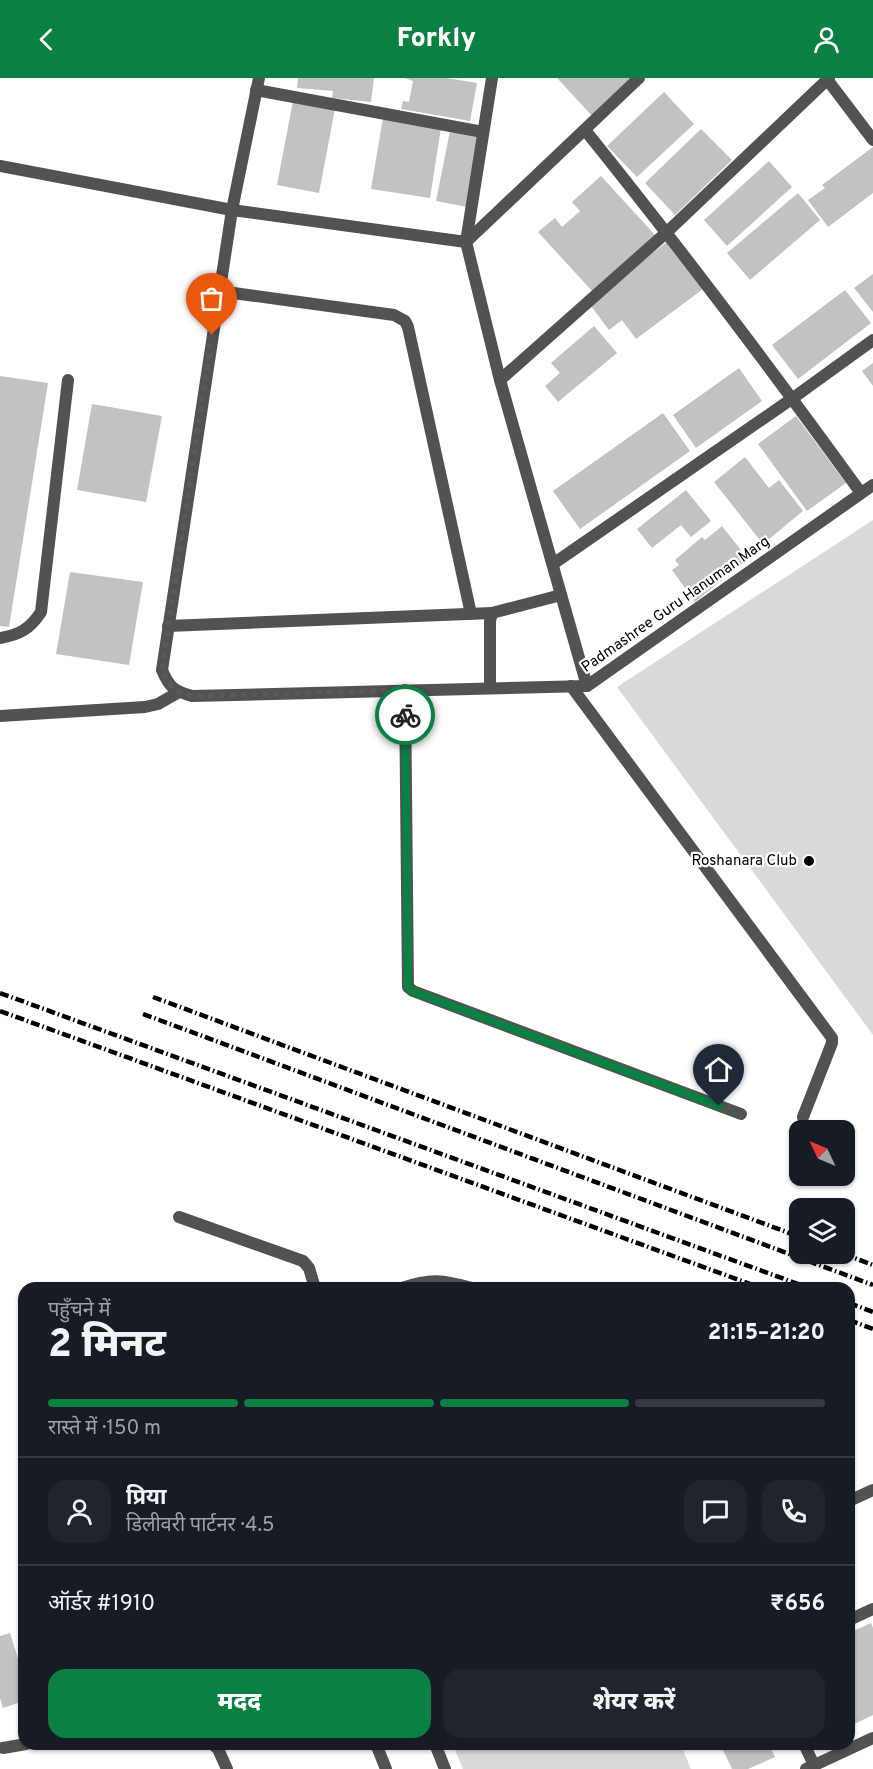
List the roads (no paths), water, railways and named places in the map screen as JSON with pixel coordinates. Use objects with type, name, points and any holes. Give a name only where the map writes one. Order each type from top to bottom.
[{"type":"street","points":[[492,78],[466,242],[500,380],[587,686]]},
{"type":"street","points":[[466,242],[639,78]]},
{"type":"street","points":[[500,380],[667,232],[827,78],[873,140]]},
{"type":"street","points":[[0,716],[145,707],[158,704],[179,692],[168,684],[162,670],[232,210],[258,84],[483,132]]},
{"type":"street","points":[[585,130],[667,232],[793,398],[861,493]]},
{"type":"street","points":[[0,166],[232,210],[466,242]]},
{"type":"street","points":[[219,291],[394,315],[405,321],[471,614]]},
{"type":"street","points":[[553,564],[873,340]]},
{"type":"street","points":[[0,638],[26,630],[41,612],[68,380]]},
{"type":"street","name":"Padmashree Guru Hanuman Marg","points":[[179,692],[192,696],[587,686],[873,485]]},
{"type":"street","points":[[168,626],[492,613],[561,595]]},
{"type":"street","points":[[490,688],[492,613]]},
{"type":"street","points":[[570,686],[832,1038],[803,1118]]},
{"type":"street","points":[[405,690],[408,987],[412,991],[741,1114]]},
{"type":"street","points":[[179,1217],[303,1261],[309,1268],[313,1282]]},
{"type":"street","points":[[419,1282],[446,1282]]},
{"type":"street","points":[[855,1498],[873,1490]]},
{"type":"street","points":[[855,1617],[873,1609]]},
{"type":"street","points":[[855,1746],[873,1738]]},
{"type":"street","points":[[3,1748],[18,1745]]},
{"type":"street","points":[[218,1750],[227,1769]]},
{"type":"street","points":[[378,1750],[386,1769]]},
{"type":"street","points":[[437,1750],[445,1769]]},
{"type":"street","points":[[806,1750],[810,1767],[847,1750]]},
{"type":"railway","points":[[0,993],[793,1282]]},
{"type":"railway","points":[[153,997],[789,1233]]},
{"type":"railway","points":[[0,1011],[745,1282]]},
{"type":"railway","points":[[143,1014],[873,1285]]},
{"type":"railway","points":[[855,1258],[873,1265]]},
{"type":"railway","points":[[855,1305],[873,1312]]},
{"type":"railway","points":[[855,1322],[873,1329]]},
{"type":"place","name":"Roshanara Club","points":[[809,861]]}]
